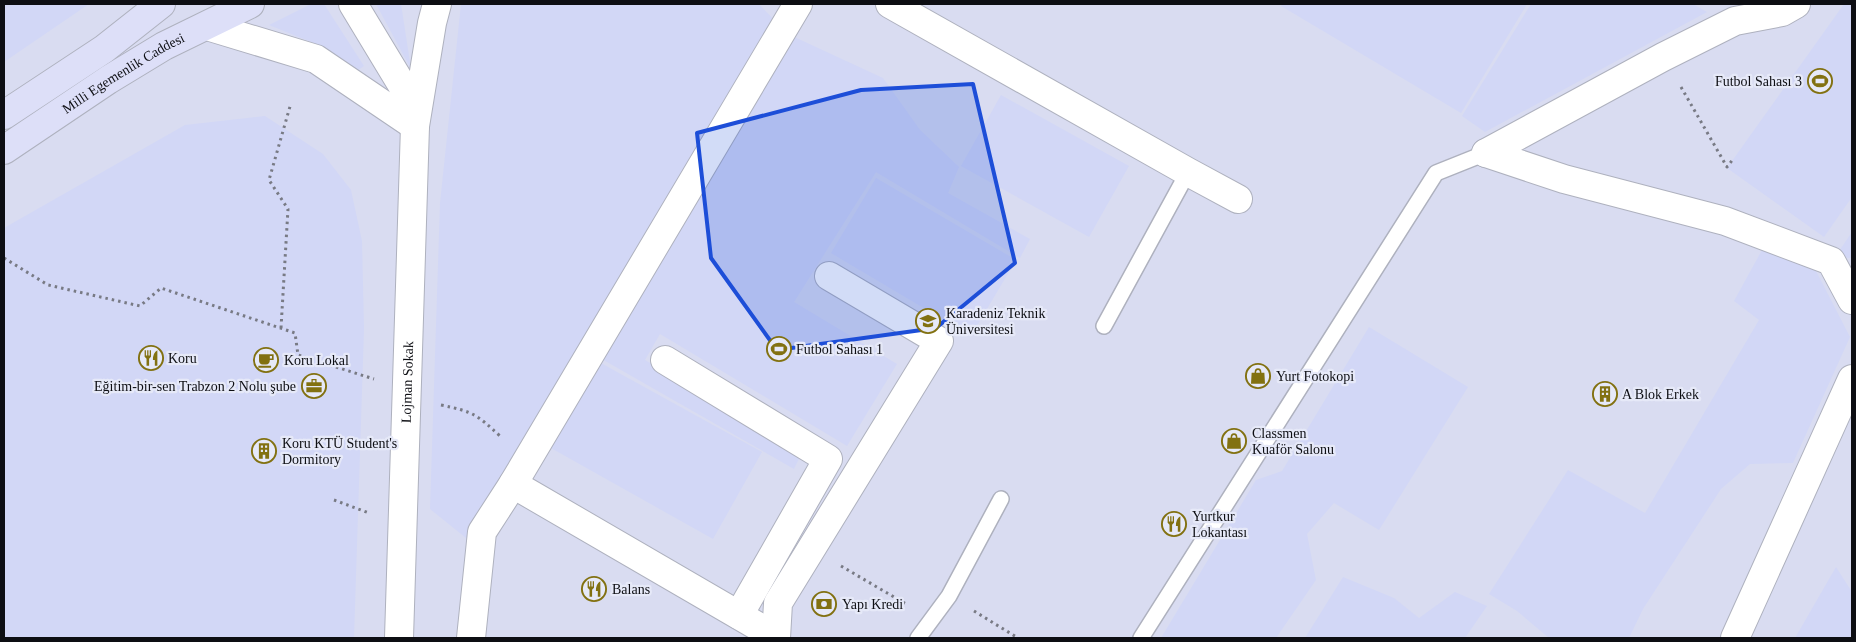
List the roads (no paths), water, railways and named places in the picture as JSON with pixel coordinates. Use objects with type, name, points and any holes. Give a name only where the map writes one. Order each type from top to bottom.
[{"type":"street","name":"Milli Egemenlik Caddesi","points":[[4,115],[104,49],[161,4]]},
{"type":"street","name":"Milli Egemenlik Caddesi","points":[[4,150],[108,80],[164,46],[250,4]]},
{"type":"street","name":"Lojman Sokak","points":[[353,4],[402,85],[416,126]]},
{"type":"street","points":[[470,638],[482,532],[513,484],[798,4]]},
{"type":"street","points":[[890,4],[1238,199]]},
{"type":"street","points":[[1486,153],[1663,57],[1734,21],[1782,12],[1796,4]]},
{"type":"street","name":"Lojman Sokak","points":[[399,638],[416,126],[432,10]]},
{"type":"street","points":[[207,26],[316,59],[416,126]]},
{"type":"street","points":[[1486,153],[1564,179],[1725,221],[1831,261],[1852,300]]},
{"type":"street","points":[[758,627],[778,603],[939,342],[829,276]]},
{"type":"street","points":[[665,360],[828,459],[758,627]]},
{"type":"street","points":[[1734,638],[1852,379]]},
{"type":"street","points":[[513,484],[758,627]]},
{"type":"lane","points":[[1141,638],[1436,173],[1486,153]]},
{"type":"lane","points":[[1104,326],[1188,172]]},
{"type":"lane","points":[[918,638],[949,596],[1001,499]]},
{"type":"place","name":"Futbol Sahası 3","points":[[1820,81]]},
{"type":"place","name":"Karadeniz Teknik Üniversitesi","points":[[928,321]]},
{"type":"place","name":"Futbol Sahası 1","points":[[779,349]]},
{"type":"place","name":"Koru","points":[[151,358]]},
{"type":"place","name":"Koru Lokal","points":[[266,360]]},
{"type":"place","name":"Yurt Fotokopi","points":[[1258,376]]},
{"type":"place","name":"Eğitim-bir-sen Trabzon 2 Nolu şube","points":[[314,386]]},
{"type":"place","name":"A Blok Erkek","points":[[1605,394]]},
{"type":"place","name":"Classmen Kuaför Salonu","points":[[1234,441]]},
{"type":"place","name":"Koru KTÜ Student's Dormitory","points":[[264,451]]},
{"type":"place","name":"Yurtkur Lokantası","points":[[1174,524]]},
{"type":"place","name":"Balans","points":[[594,589]]},
{"type":"place","name":"Yapı Kredi","points":[[824,604]]}]
